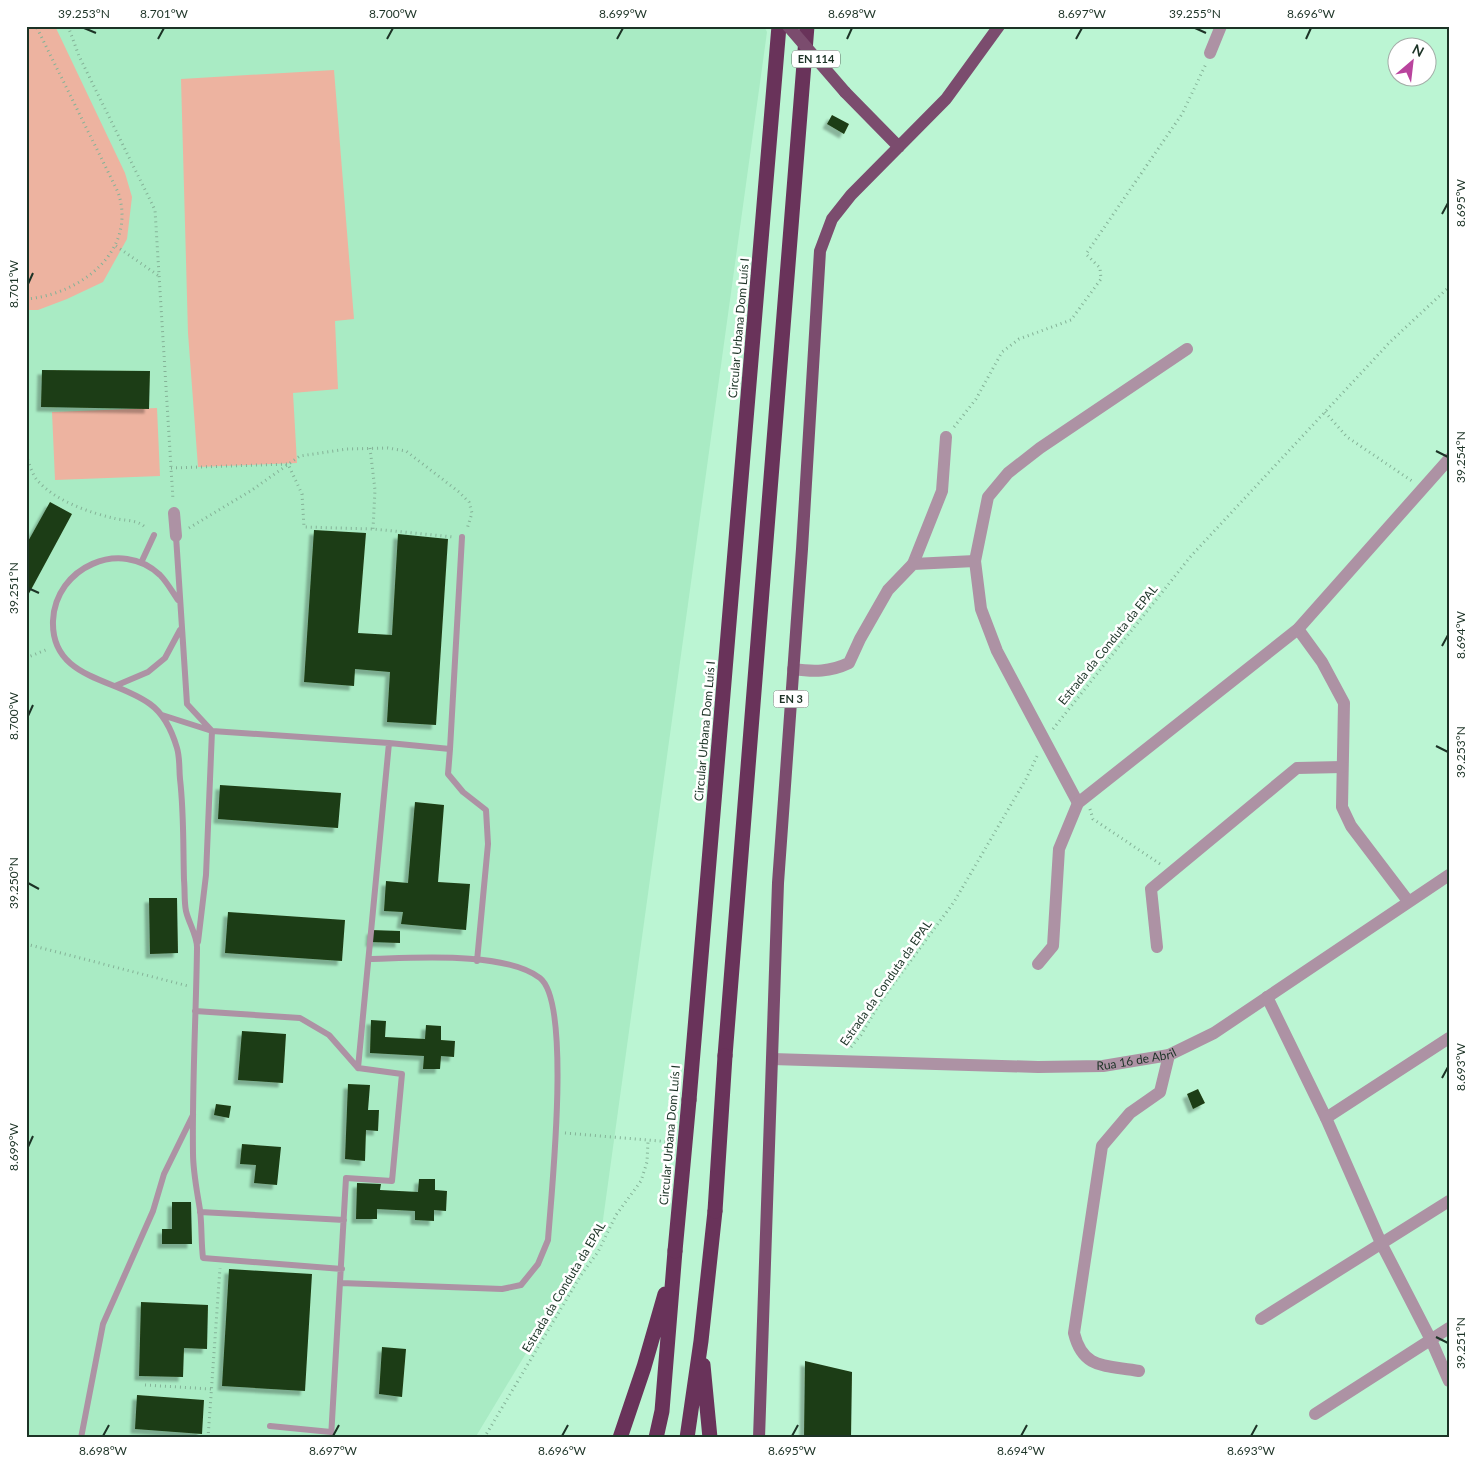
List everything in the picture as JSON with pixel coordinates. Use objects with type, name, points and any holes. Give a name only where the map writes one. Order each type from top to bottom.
[{"type":"highway","name":"Circular Urbana Dom Luís I","points":[[656,1438],[662,1411],[779,26]]},
{"type":"highway","points":[[687,1438],[701,1341],[715,1210],[725,1056],[807,26]]},
{"type":"highway","points":[[620,1438],[644,1367],[674,1258]]},
{"type":"highway","points":[[701,1341],[710,1438]]},
{"type":"main road","name":"EN 114","points":[[788,26],[845,92],[899,147]]},
{"type":"main road","name":"EN 3","points":[[759,1438],[763,1276],[778,883],[794,669],[820,251],[832,220],[851,195],[946,100],[999,26]]},
{"type":"street","points":[[1210,53],[1221,26]]},
{"type":"street","points":[[1078,803],[997,651],[981,609],[976,561],[988,497],[1008,473],[1040,448],[1188,349]]},
{"type":"street","points":[[794,669],[816,672],[836,669],[849,663],[860,639],[888,590],[913,564],[942,491],[946,438]]},
{"type":"street","points":[[1038,964],[1053,946],[1059,849],[1078,803],[1298,629],[1449,459]]},
{"type":"street","points":[[174,513],[176,536]]},
{"type":"street","points":[[913,564],[976,561]]},
{"type":"street","points":[[1298,629],[1322,662],[1344,703],[1342,807],[1351,826],[1408,901]]},
{"type":"street","points":[[1157,947],[1151,889],[1297,768],[1342,767]]},
{"type":"street","name":"Rua 16 de Abril","points":[[772,1059],[1038,1067],[1103,1066],[1169,1056],[1214,1033],[1449,875]]},
{"type":"street","points":[[1267,997],[1326,1118],[1381,1243],[1431,1340],[1449,1381]]},
{"type":"street","points":[[1326,1118],[1449,1038]]},
{"type":"street","points":[[1139,1372],[1091,1362],[1078,1349],[1074,1333],[1102,1146],[1130,1112],[1160,1092],[1169,1056]]},
{"type":"street","points":[[1261,1319],[1449,1200]]},
{"type":"street","points":[[1315,1414],[1449,1328]]},
{"type":"lane","points":[[141,563],[154,535]]},
{"type":"lane","points":[[176,536],[178,600],[187,704],[212,731],[206,875],[195,988],[193,1154],[203,1258],[342,1269]]},
{"type":"lane","points":[[462,537],[448,774],[463,792],[486,810],[488,844],[477,961]]},
{"type":"lane","points":[[178,600],[160,575],[141,563],[120,558],[98,561],[78,570],[57,602],[53,620],[58,644],[70,663],[83,673],[116,686],[150,704],[162,715],[172,732],[178,752],[184,807],[186,911],[198,946]]},
{"type":"lane","points":[[116,686],[148,672],[165,658],[180,630]]},
{"type":"lane","points":[[162,715],[212,731],[450,749]]},
{"type":"lane","points":[[358,1068],[389,743]]},
{"type":"lane","points":[[341,1283],[502,1289],[521,1285],[538,1264],[548,1240],[554,1132],[557,1022],[551,994],[541,979],[515,965],[477,961],[369,959]]},
{"type":"lane","points":[[195,1011],[300,1018],[329,1035],[358,1068],[402,1074],[392,1181],[346,1178],[331,1435],[270,1426]]},
{"type":"lane","points":[[81,1438],[103,1324],[153,1211],[164,1174],[194,1112]]},
{"type":"lane","points":[[200,1212],[344,1220]]},
{"type":"path","points":[[26,299],[52,296],[75,285],[102,265],[116,246],[124,208],[118,192],[36,26]]},
{"type":"path","points":[[68,26],[79,56],[155,210],[174,513]]},
{"type":"path","points":[[946,438],[976,400],[1002,352],[1019,339],[1072,320],[1101,279],[1100,268],[1086,254],[1182,114],[1210,53]]},
{"type":"path","points":[[116,246],[159,276]]},
{"type":"path","name":"Estrada da Conduta da EPAL","points":[[842,1061],[862,1035],[882,1001],[954,902],[1053,728],[1191,556],[1390,342],[1449,287]]},
{"type":"path","points":[[1325,412],[1347,437],[1423,488]]},
{"type":"path","points":[[176,536],[252,490],[288,464],[300,456],[347,449],[370,448],[406,451],[469,502],[472,513],[471,521],[462,537],[373,529],[304,527],[302,494],[288,464]]},
{"type":"path","points":[[370,448],[375,490],[373,529]]},
{"type":"path","points":[[26,455],[36,479],[53,494],[101,514],[140,522],[154,535]]},
{"type":"path","points":[[171,468],[288,464]]},
{"type":"path","points":[[26,658],[58,644]]},
{"type":"path","points":[[1098,787],[1090,806],[1093,819],[1150,859],[1174,870]]},
{"type":"path","points":[[26,944],[195,988]]},
{"type":"path","name":"Estrada da Conduta da EPAL","points":[[484,1438],[581,1274],[598,1252],[616,1215],[641,1181],[647,1162],[648,1141],[554,1132]]},
{"type":"path","points":[[208,1438],[221,1260]]},
{"type":"path","points":[[145,1385],[211,1389]]},
{"type":"shaded area","points":[[26,26],[764,26],[767,32],[602,1227],[475,1438],[26,1438]]},
{"type":"shaded area","points":[[26,26],[55,26],[125,173],[132,197],[127,239],[103,282],[38,310],[26,310]]},
{"type":"shaded area","points":[[334,70],[354,319],[335,321],[338,389],[293,393],[297,463],[198,467],[188,333],[181,79]]},
{"type":"shaded area","points":[[157,408],[160,476],[55,480],[52,412]]},
{"type":"building","points":[[832,115],[849,124],[844,134],[827,124]]},
{"type":"building","points":[[42,370],[150,371],[149,409],[41,407]]},
{"type":"building","points":[[50,502],[72,514],[26,599],[26,545]]},
{"type":"building","points":[[314,530],[366,533],[358,633],[392,635],[398,534],[448,539],[436,725],[387,722],[390,672],[355,669],[354,686],[304,682]]},
{"type":"building","points":[[220,785],[341,793],[338,828],[218,819]]},
{"type":"building","points":[[415,802],[444,805],[438,882],[470,884],[466,930],[401,924],[403,912],[384,911],[386,881],[408,883]]},
{"type":"building","points":[[149,898],[177,898],[178,953],[150,954]]},
{"type":"building","points":[[228,912],[345,920],[342,961],[225,953]]},
{"type":"building","points":[[371,930],[400,931],[400,943],[370,942]]},
{"type":"building","points":[[371,1020],[386,1021],[385,1037],[425,1039],[426,1025],[441,1026],[441,1040],[455,1041],[454,1057],[441,1056],[440,1069],[423,1069],[424,1056],[370,1053]]},
{"type":"building","points":[[242,1031],[286,1034],[283,1083],[238,1080]]},
{"type":"building","points":[[348,1084],[370,1085],[368,1110],[379,1110],[378,1131],[366,1130],[365,1161],[345,1159]]},
{"type":"building","points":[[1198,1089],[1205,1103],[1193,1109],[1187,1094]]},
{"type":"building","points":[[216,1104],[231,1106],[229,1118],[214,1115]]},
{"type":"building","points":[[242,1144],[281,1147],[277,1185],[254,1183],[256,1165],[240,1164]]},
{"type":"building","points":[[419,1179],[435,1179],[435,1190],[447,1191],[446,1211],[434,1210],[434,1221],[415,1220],[415,1211],[377,1209],[377,1219],[356,1219],[357,1183],[381,1184],[380,1190],[418,1192]]},
{"type":"building","points":[[172,1202],[191,1202],[192,1244],[162,1244],[162,1229],[172,1229]]},
{"type":"building","points":[[229,1269],[312,1274],[305,1391],[222,1386]]},
{"type":"building","points":[[141,1302],[208,1305],[207,1349],[184,1348],[183,1377],[139,1376]]},
{"type":"building","points":[[382,1347],[406,1349],[402,1397],[379,1394]]},
{"type":"building","points":[[805,1361],[852,1372],[851,1438],[804,1438]]},
{"type":"building","points":[[137,1395],[204,1400],[202,1434],[135,1429]]}]
